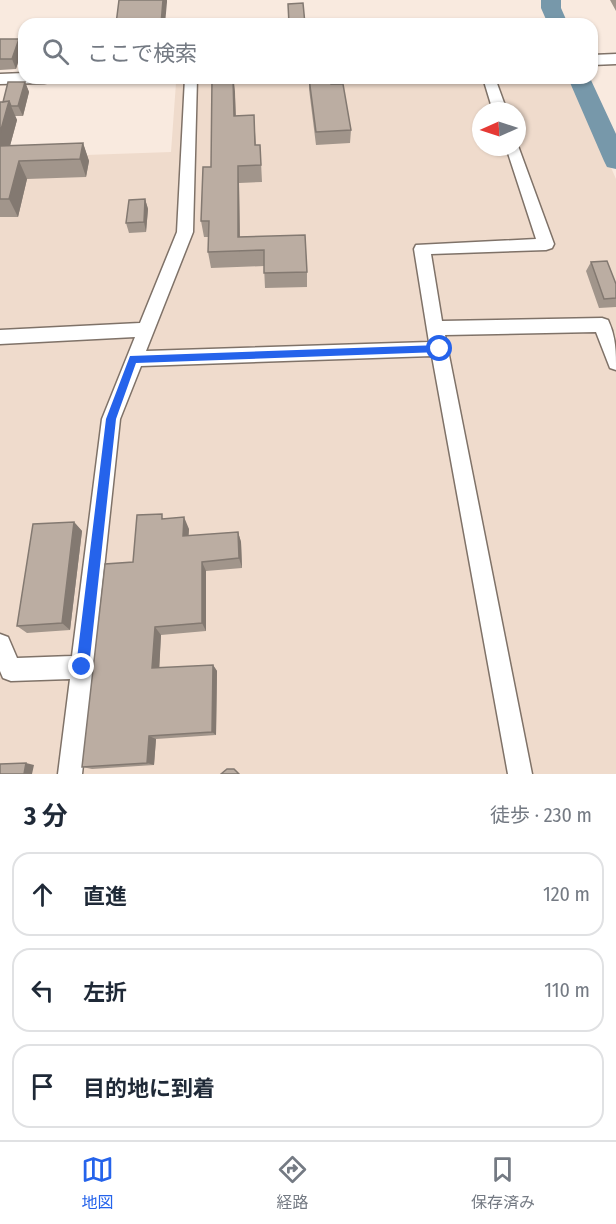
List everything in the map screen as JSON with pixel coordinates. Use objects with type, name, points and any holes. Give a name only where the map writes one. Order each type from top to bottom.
[{"type":"main road","points":[[598,60],[616,59]]},
{"type":"main road","points":[[0,80],[18,79]]},
{"type":"lane","points":[[70,774],[111,419],[184,232],[191,84]]},
{"type":"lane","points":[[491,84],[497,102]]},
{"type":"lane","points":[[516,156],[546,244],[422,249],[520,774]]},
{"type":"lane","points":[[435,328],[602,325],[616,363]]},
{"type":"lane","points":[[0,337],[145,330]]},
{"type":"lane","points":[[133,359],[440,349]]},
{"type":"lane","points":[[0,645],[11,670],[82,667]]},
{"type":"shaded area","points":[[176,84],[575,84],[616,179],[616,774],[0,774],[0,158],[171,152]]},
{"type":"building","points":[[119,0],[163,0],[162,18],[117,18]]},
{"type":"building","points":[[303,3],[304,18],[289,18],[288,4]]},
{"type":"building","points":[[0,39],[18,39],[12,59],[0,59]]},
{"type":"building","points":[[8,82],[24,84],[18,106],[11,106],[9,101],[3,102]]},
{"type":"building","points":[[212,84],[233,84],[234,116],[254,115],[255,145],[260,145],[261,165],[238,166],[238,237],[305,235],[307,272],[264,273],[264,250],[208,252],[209,221],[201,221],[203,167],[211,167]]},
{"type":"building","points":[[310,84],[343,84],[351,130],[316,132]]},
{"type":"building","points":[[9,101],[0,133],[0,102]]},
{"type":"building","points":[[83,143],[80,159],[19,161],[9,199],[0,199],[0,146]]},
{"type":"building","points":[[145,199],[144,222],[126,223],[129,200]]},
{"type":"building","points":[[607,261],[616,284],[616,298],[604,299],[591,262]]},
{"type":"building","points":[[162,514],[162,519],[184,517],[183,536],[238,532],[239,558],[202,562],[202,623],[155,627],[152,668],[213,665],[212,732],[149,736],[147,763],[82,767],[105,564],[133,562],[137,515]]},
{"type":"building","points":[[74,522],[62,623],[17,626],[33,524]]},
{"type":"building","points":[[26,763],[24,774],[0,774],[0,764]]},
{"type":"building","points":[[227,769],[234,769],[239,774],[221,774]]},
{"type":"waterway","points":[[551,0],[551,8],[555,18]]},
{"type":"waterway","points":[[582,84],[616,161]]},
{"type":"route","points":[[82,667],[111,419],[133,359],[440,349]]}]
